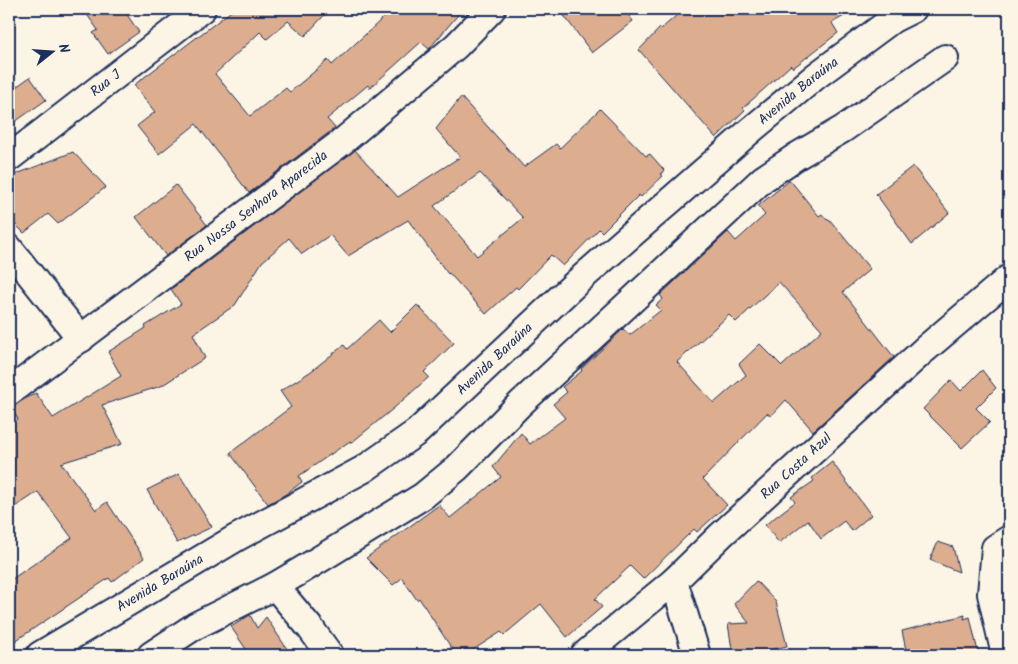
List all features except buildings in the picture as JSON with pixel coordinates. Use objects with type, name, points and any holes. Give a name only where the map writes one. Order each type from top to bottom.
[{"type":"street","name":"Rua J","points":[[9,158],[202,9]]},
{"type":"street","name":"Rua Nossa Senhora Aparecida","points":[[9,392],[342,142],[456,46],[492,9]]},
{"type":"street","name":"Avenida Baraúna","points":[[40,655],[236,538],[364,469],[417,432],[576,283],[751,130],[898,12]]},
{"type":"street","points":[[151,655],[195,626],[275,586],[338,549],[430,490],[457,468],[520,404],[763,179],[843,129],[945,58]]},
{"type":"street","points":[[9,248],[81,339]]},
{"type":"street","name":"Rua Costa Azul","points":[[584,655],[674,581],[721,535],[917,356],[1009,278]]},
{"type":"street","points":[[1005,655],[995,548],[1009,540]]},
{"type":"street","points":[[674,581],[697,655]]},
{"type":"street","points":[[275,586],[330,655]]}]
